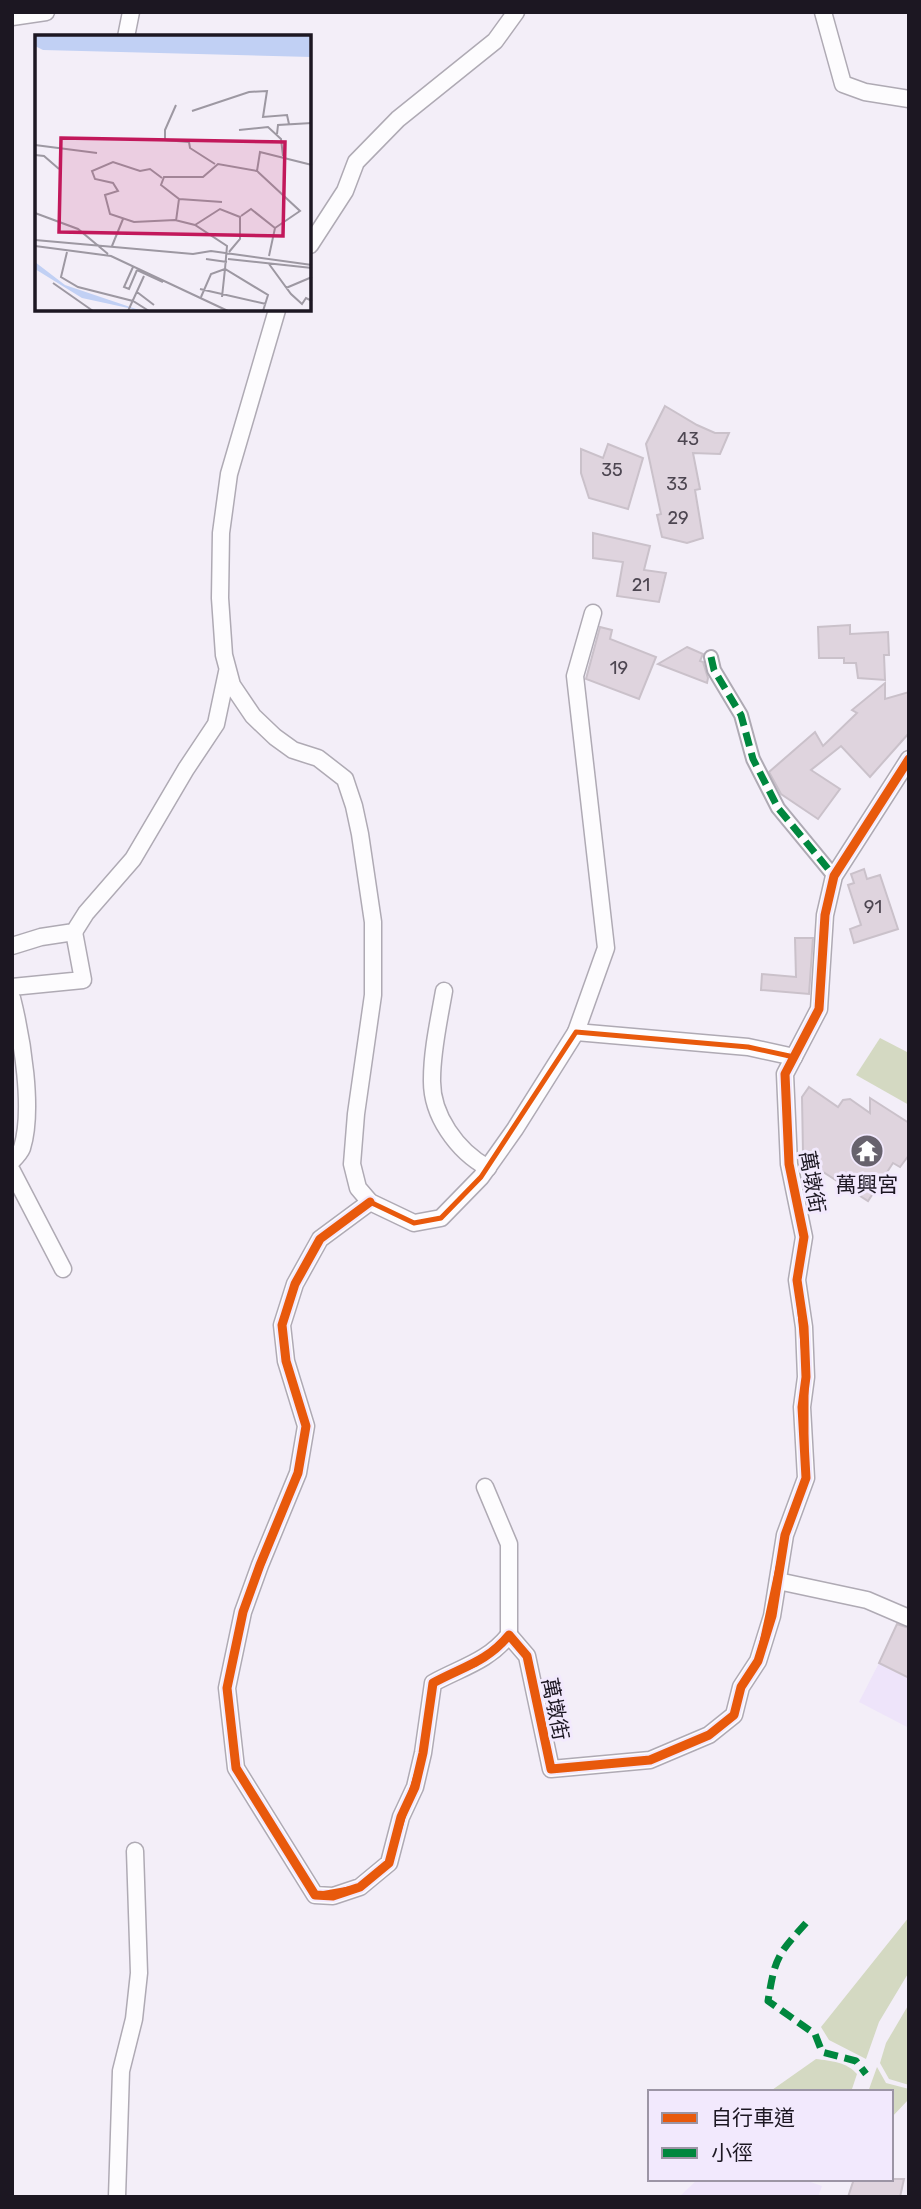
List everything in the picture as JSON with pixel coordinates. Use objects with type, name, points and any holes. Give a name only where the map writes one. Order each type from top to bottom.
[{"type":"street","points":[[12,17],[46,12]]},
{"type":"street","points":[[312,242],[345,191],[356,162],[398,119],[495,41],[516,12]]},
{"type":"street","points":[[823,12],[843,84],[865,92],[909,99]]},
{"type":"street","points":[[125,13],[126,35]]},
{"type":"street","points":[[276,312],[229,474],[221,533],[220,598],[224,655],[232,685],[253,716],[293,750],[318,758],[345,779],[360,834],[373,922],[373,995],[356,1114],[352,1164],[358,1188],[370,1202],[414,1223],[441,1218],[488,1168],[576,1032],[606,948],[575,676],[593,613]]},
{"type":"street","points":[[711,657],[715,670],[741,715],[753,759],[778,808],[834,876]]},
{"type":"street","points":[[12,987],[83,980],[74,932],[86,913],[133,859],[216,724],[228,670]]},
{"type":"street","name":"萬墩街","points":[[509,1634],[527,1656],[551,1769],[650,1760],[709,1735],[734,1715],[741,1687],[758,1661],[772,1616],[785,1535],[806,1478],[802,1407],[806,1377],[804,1327],[797,1280],[804,1237],[789,1164],[785,1074],[819,1009],[825,915],[834,876],[909,759]]},
{"type":"street","points":[[12,946],[41,937],[74,932]]},
{"type":"street","points":[[444,991],[432,1081],[438,1110],[449,1133],[470,1158],[488,1168]]},
{"type":"street","points":[[12,998],[18,1020],[28,1106],[21,1150],[12,1161]]},
{"type":"street","points":[[576,1032],[748,1047],[794,1057]]},
{"type":"street","points":[[12,1171],[63,1269]]},
{"type":"street","points":[[370,1202],[320,1239],[295,1284],[282,1325],[286,1361],[306,1426],[298,1473],[243,1612],[227,1688],[236,1768],[314,1895],[333,1896],[360,1887],[388,1863],[424,1753],[433,1683],[476,1664],[496,1650],[509,1634],[509,1544],[485,1487]]},
{"type":"street","points":[[778,1581],[867,1600],[909,1618]]},
{"type":"street","points":[[117,2197],[121,2071],[134,2019],[139,1973],[135,1851]]},
{"type":"highlighted area","points":[[576,1032],[748,1047],[794,1057],[785,1074],[789,1164],[804,1237],[797,1280],[806,1377],[806,1478],[785,1535],[758,1661],[741,1687],[734,1715],[709,1735],[650,1760],[551,1769],[527,1656],[509,1635],[476,1664],[433,1683],[423,1753],[389,1863],[360,1887],[315,1895],[236,1768],[227,1688],[243,1612],[298,1473],[306,1426],[286,1361],[282,1325],[295,1284],[320,1239],[370,1202],[414,1223],[441,1218],[481,1177]]},
{"type":"shaded area","points":[[879,1663],[909,1678],[909,1728],[859,1702]]},
{"type":"shaded area","points":[[696,2181],[808,2181],[822,2186],[818,2197],[679,2197]]},
{"type":"green space","points":[[880,1038],[909,1053],[909,1105],[856,1075]]},
{"type":"green space","points":[[909,1917],[909,1972],[879,2022],[866,2059],[829,2040],[821,2027]]},
{"type":"green space","points":[[909,2004],[909,2085],[889,2079],[880,2063],[886,2043]]},
{"type":"green space","points":[[816,2059],[838,2063],[857,2074],[852,2090],[772,2090]]},
{"type":"green space","points":[[877,2067],[886,2083],[909,2089],[908,2100],[893,2116],[893,2090],[869,2090]]},
{"type":"building","points":[[665,406],[715,433],[729,433],[720,454],[693,453],[700,489],[695,490],[703,538],[687,543],[662,537],[657,515],[661,514],[646,444]]},
{"type":"building","points":[[608,444],[643,458],[628,509],[589,498],[581,473],[581,449],[603,458]]},
{"type":"building","points":[[593,533],[650,546],[644,570],[666,573],[659,602],[617,596],[623,562],[593,558]]},
{"type":"building","points":[[850,625],[850,634],[888,632],[889,655],[884,655],[885,680],[858,678],[856,663],[844,663],[844,658],[819,658],[818,627]]},
{"type":"building","points":[[600,627],[612,630],[610,639],[656,657],[639,699],[586,679]]},
{"type":"building","points":[[687,647],[703,654],[700,661],[703,662],[707,683],[658,664]]},
{"type":"building","points":[[885,683],[885,699],[909,692],[909,733],[870,777],[841,746],[811,770],[840,789],[818,819],[781,794],[769,772],[815,732],[823,746],[857,713],[852,710]]},
{"type":"building","points":[[864,869],[867,879],[880,875],[898,929],[854,943],[850,929],[861,925],[848,885],[854,883],[851,874]]},
{"type":"building","points":[[795,938],[813,938],[809,994],[761,990],[762,974],[796,977]]},
{"type":"building","name":"萬興宮","points":[[809,1087],[838,1107],[843,1100],[850,1099],[870,1113],[870,1098],[909,1123],[909,1155],[900,1167],[893,1163],[868,1201],[814,1166],[817,1162],[803,1153],[802,1097]]},
{"type":"building","points":[[897,1624],[909,1628],[909,1678],[879,1663]]},
{"type":"building","points":[[904,2179],[900,2197],[848,2197],[853,2181]]},
{"type":"marked path","points":[[711,657],[714,670],[741,715],[753,759],[778,808],[834,876]]},
{"type":"marked path","points":[[806,1923],[775,1966],[768,2001],[815,2034],[822,2052],[856,2061],[866,2074]]},
{"type":"cycle path","points":[[370,1202],[320,1239],[295,1284],[282,1325],[286,1361],[306,1426],[298,1473],[243,1612],[227,1688],[236,1768],[315,1895],[333,1896],[360,1887],[389,1863],[401,1817],[415,1787],[433,1683],[483,1658],[509,1635],[527,1656],[551,1769],[650,1760],[709,1735],[734,1715],[741,1687],[758,1661],[772,1616],[785,1535],[806,1478],[802,1407],[806,1377],[804,1327],[797,1280],[804,1237],[789,1164],[785,1074],[819,1009],[825,915],[834,876],[909,759]]},
{"type":"place","name":"萬興宮","points":[[867,1151]]}]
